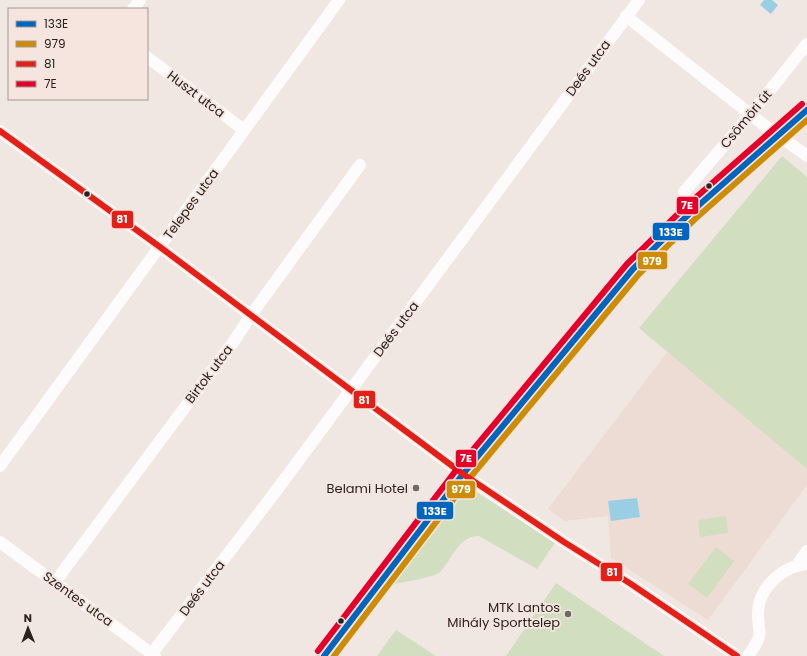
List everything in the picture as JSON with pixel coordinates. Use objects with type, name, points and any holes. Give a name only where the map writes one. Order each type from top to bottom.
[{"type":"main road","points":[[324,656],[463,474],[633,269],[690,213],[807,110]]},
{"type":"street","points":[[134,8],[140,0]]},
{"type":"street","name":"Telepes utca","points":[[0,466],[339,0]]},
{"type":"street","name":"Deés utca","points":[[152,655],[276,491],[639,0]]},
{"type":"street","points":[[626,16],[807,156]]},
{"type":"street","name":"Csömöri út","points":[[684,192],[751,114],[807,44]]},
{"type":"street","name":"Huszt utca","points":[[148,58],[244,130]]},
{"type":"street","points":[[0,131],[160,247],[463,474],[739,656],[760,636],[758,613],[759,602],[764,591],[782,572],[802,565],[807,551]]},
{"type":"street","name":"Birtok utca","points":[[55,582],[232,344],[251,315],[360,165]]},
{"type":"street","name":"Szentes utca","points":[[0,542],[152,655]]},
{"type":"shaded area","points":[[668,351],[807,469],[807,485],[708,620],[611,558],[608,516],[564,521],[548,509]]},
{"type":"green space","points":[[782,156],[807,177],[807,469],[639,328]]},
{"type":"green space","points":[[467,488],[475,491],[555,543],[537,569],[479,536],[472,537],[461,544],[437,574],[395,584],[388,588],[388,582],[460,494]]},
{"type":"green space","points":[[726,516],[728,533],[700,537],[698,520]]},
{"type":"green space","points":[[716,547],[734,561],[707,598],[688,584]]},
{"type":"green space","name":"MTK Lantos Mihály Sporttelep","points":[[556,583],[664,656],[506,656]]},
{"type":"green space","name":"MTK Lantos Mihály Sporttelep","points":[[396,630],[436,656],[377,656]]},
{"type":"water","points":[[764,0],[772,0],[778,5],[771,14],[760,5]]},
{"type":"water","points":[[637,498],[640,517],[611,521],[608,501]]},
{"type":"transit line","name":"7E","points":[[318,651],[457,469],[627,264],[685,207],[802,104]]},
{"type":"transit line","name":"133E","points":[[324,656],[463,474],[633,269],[690,213],[807,110]]},
{"type":"transit line","name":"979","points":[[334,656],[469,479],[639,274],[695,219],[807,120]]},
{"type":"transit line","name":"81","points":[[0,131],[160,247],[463,474],[564,542],[631,584],[737,656]]},
{"type":"place","name":"Belami Hotel","points":[[416,488]]},
{"type":"place","name":"MTK Lantos Mihály Sporttelep","points":[[568,614]]}]
